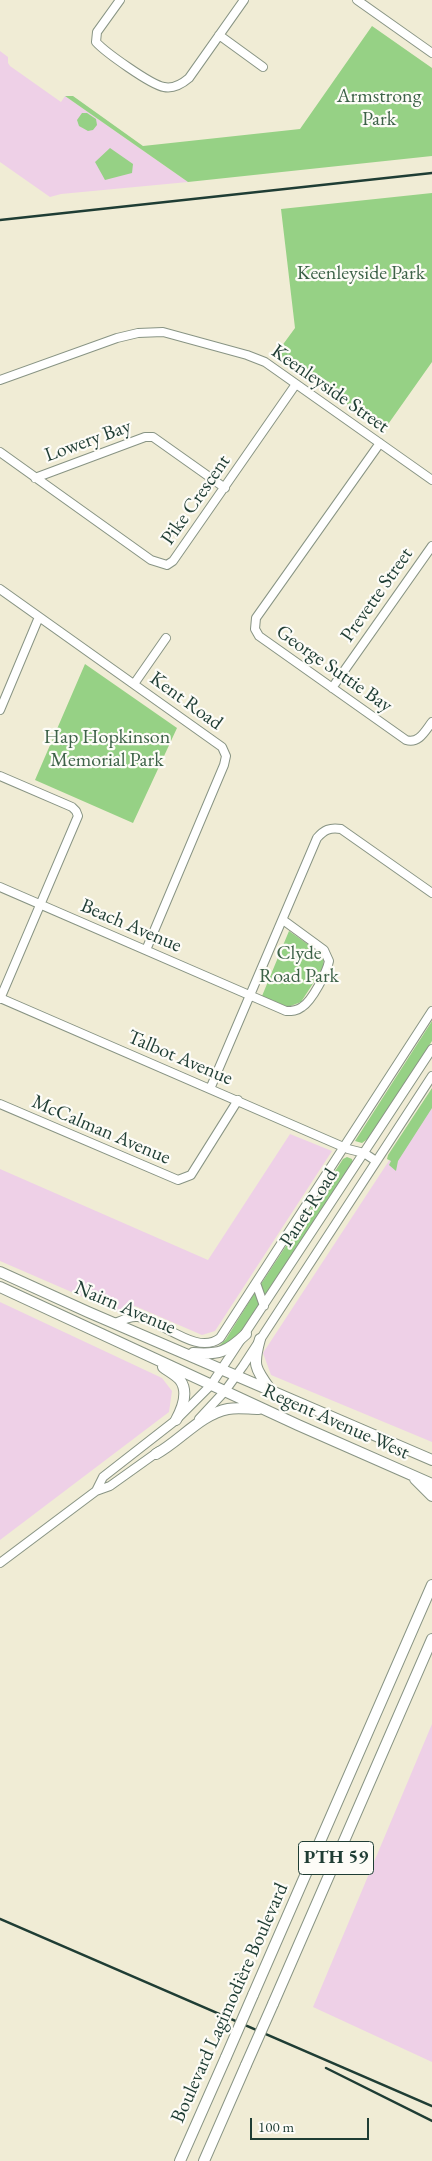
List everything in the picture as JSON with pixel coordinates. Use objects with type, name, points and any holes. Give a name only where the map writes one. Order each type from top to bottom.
[{"type":"main road","name":"Nairn Avenue","points":[[0,1272],[237,1375]]},
{"type":"main road","name":"Nairn Avenue","points":[[0,1287],[225,1391]]},
{"type":"main road","points":[[108,1336],[115,1322]]},
{"type":"main road","points":[[182,1351],[206,1354],[222,1352],[235,1345],[246,1334]]},
{"type":"main road","points":[[260,1339],[254,1359],[258,1371],[270,1390]]},
{"type":"main road","points":[[145,1353],[180,1380],[183,1387],[184,1401],[176,1420]]},
{"type":"main road","name":"Regent Avenue West","points":[[237,1375],[431,1459]]},
{"type":"main road","name":"Regent Avenue West","points":[[225,1391],[432,1484]]},
{"type":"main road","points":[[156,1454],[168,1448],[218,1412],[242,1408],[266,1410]]},
{"type":"main road","points":[[411,1475],[432,1496]]},
{"type":"main road","name":"Boulevard Lagimodière Boulevard","points":[[180,2161],[432,1585]]},
{"type":"main road","name":"Boulevard Lagimodière Boulevard","points":[[204,2161],[432,1640]]},
{"type":"street","points":[[120,0],[98,32],[96,42],[132,69],[155,84],[164,87],[182,84],[189,78],[244,0]]},
{"type":"street","points":[[357,0],[432,53]]},
{"type":"street","points":[[219,35],[263,67]]},
{"type":"street","name":"Keenleyside Street","points":[[0,380],[128,335],[163,332],[265,362],[432,480]]},
{"type":"street","name":"Pike Crescent","points":[[0,452],[152,560],[168,565],[173,561],[225,488],[296,384]]},
{"type":"street","name":"Lowery Bay","points":[[35,478],[145,437],[152,437],[225,488]]},
{"type":"street","name":"George Suttie Bay","points":[[380,443],[255,622],[255,629],[259,636],[409,741],[419,739],[432,722]]},
{"type":"street","name":"Prevette Street","points":[[332,688],[432,546]]},
{"type":"street","name":"Kent Road","points":[[0,589],[214,740],[222,747],[226,756],[224,765],[146,950]]},
{"type":"street","points":[[0,710],[39,617]]},
{"type":"street","points":[[134,684],[166,638]]},
{"type":"street","points":[[0,776],[72,807],[76,811],[78,819],[0,998]]},
{"type":"street","points":[[210,1089],[318,838],[328,829],[341,829],[432,893]]},
{"type":"street","name":"Beach Avenue","points":[[0,887],[249,995],[286,1010],[297,1010],[306,1004],[325,974],[329,961],[324,950],[282,920]]},
{"type":"street","name":"Talbot Avenue","points":[[0,998],[346,1148],[364,1153],[374,1165]]},
{"type":"street","points":[[115,1322],[138,1317],[187,1338],[208,1344],[220,1338],[346,1148],[432,1011]]},
{"type":"street","name":"Panet Road","points":[[96,1491],[103,1478],[176,1420],[211,1385],[432,1049]]},
{"type":"street","name":"Panet Road","points":[[96,1491],[110,1486],[156,1454],[199,1419],[225,1391],[432,1076]]},
{"type":"street","name":"McCalman Avenue","points":[[0,1104],[178,1180],[191,1175],[238,1100]]},
{"type":"street","name":"Talbot Avenue","points":[[346,1148],[359,1161],[374,1165]]},
{"type":"street","points":[[256,1283],[264,1306]]},
{"type":"street","points":[[182,1351],[187,1338]]},
{"type":"street","points":[[124,1461],[131,1472]]},
{"type":"street","points":[[0,1563],[96,1491]]},
{"type":"shaded area","points":[[0,51],[8,57],[10,66],[61,102],[65,96],[188,182],[61,194],[50,197],[0,162]]},
{"type":"shaded area","points":[[432,1095],[432,1442],[271,1375],[263,1353]]},
{"type":"shaded area","points":[[290,1134],[332,1151],[215,1331],[202,1335],[135,1306],[120,1313],[0,1261],[0,1169],[208,1260]]},
{"type":"shaded area","points":[[0,1302],[162,1378],[172,1391],[169,1412],[0,1540]]},
{"type":"shaded area","points":[[432,1724],[432,2062],[313,2007]]},
{"type":"green space","name":"Armstrong Park","points":[[372,26],[432,68],[432,156],[188,182],[65,96],[73,96],[143,146],[300,129]]},
{"type":"green space","points":[[82,113],[87,113],[96,119],[97,125],[93,130],[88,131],[79,126],[77,120]]},
{"type":"green space","points":[[110,148],[133,164],[132,173],[105,180],[95,162]]},
{"type":"green space","name":"Keenleyside Park","points":[[432,193],[432,362],[384,430],[276,354],[295,328],[281,209]]},
{"type":"green space","name":"Hap Hopkinson Memorial Park","points":[[85,664],[177,728],[133,823],[35,780]]},
{"type":"green space","name":"Clyde Road Park","points":[[289,931],[319,952],[324,959],[323,968],[301,1002],[288,1007],[262,996]]},
{"type":"green space","points":[[432,1021],[432,1041],[369,1138],[362,1143],[355,1141]]},
{"type":"green space","points":[[432,1088],[432,1108],[398,1161],[396,1171],[389,1165],[391,1161],[387,1159],[388,1155]]},
{"type":"green space","points":[[347,1157],[352,1159],[353,1162],[265,1297],[261,1284],[343,1159]]},
{"type":"green space","points":[[254,1294],[256,1294],[259,1307],[241,1336],[231,1345],[218,1347],[226,1339]]},
{"type":"railway","points":[[0,220],[432,173]]},
{"type":"railway","points":[[0,1919],[432,2106]]},
{"type":"railway","points":[[326,2068],[432,2121]]}]
